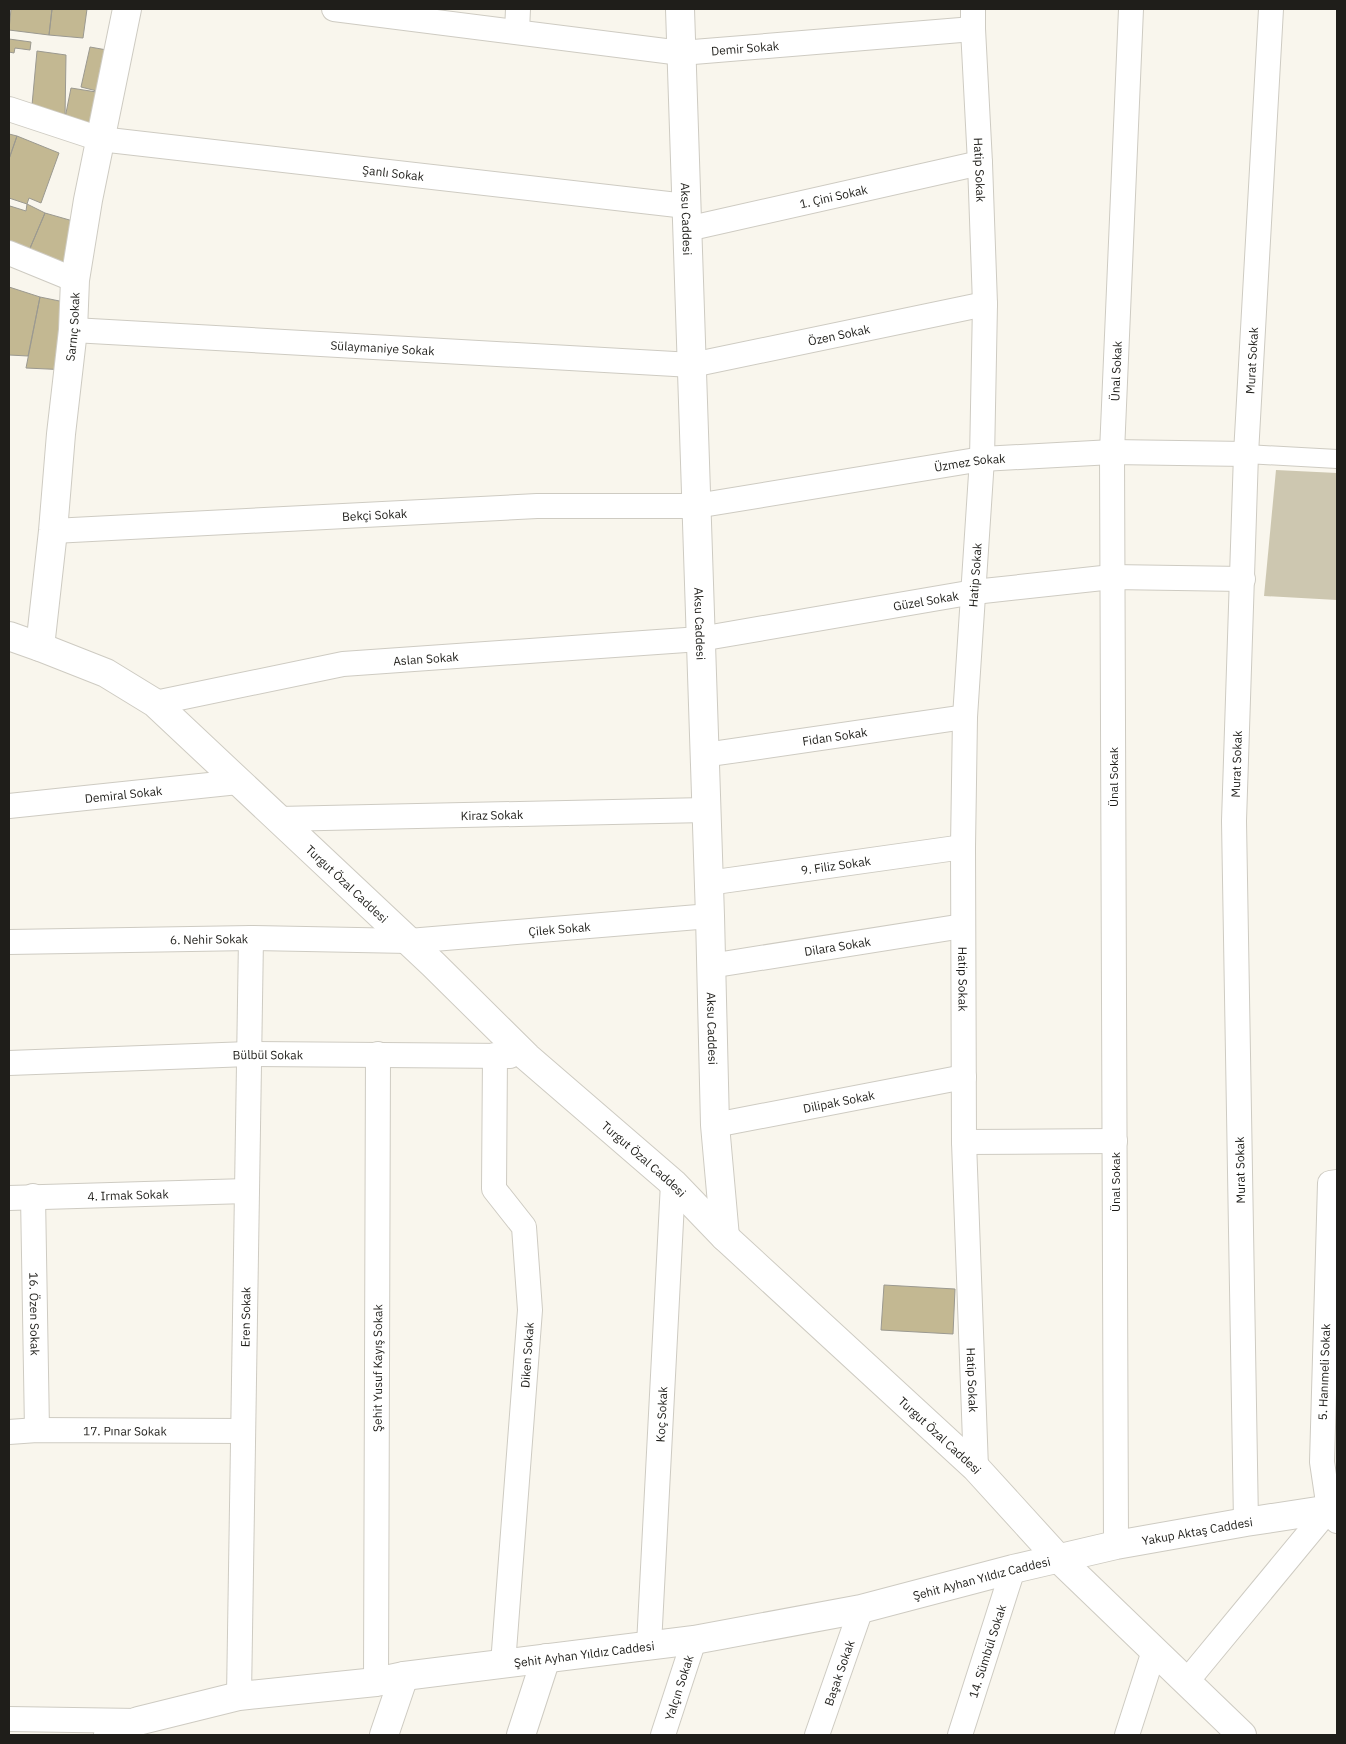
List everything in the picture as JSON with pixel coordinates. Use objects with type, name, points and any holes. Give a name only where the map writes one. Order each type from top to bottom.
[{"type":"street","name":"Sarnıç Sokak","points":[[40,646],[73,330],[75,280],[100,139],[127,9]]},
{"type":"street","name":"Demir Sokak","points":[[334,9],[518,20],[681,53],[973,19]]},
{"type":"street","name":"Aksu Caddesi","points":[[680,9],[710,916],[715,1125],[725,1237]]},
{"type":"street","name":"Ünal Sokak","points":[[1116,1545],[1112,452],[1131,9]]},
{"type":"street","name":"Murat Sokak","points":[[1246,1522],[1234,821],[1246,454],[1271,9]]},
{"type":"street","name":"Hatip Sokak","points":[[973,19],[985,304],[982,459],[965,717],[963,926],[964,1142],[976,1468]]},
{"type":"street","name":"Şanlı Sokak","points":[[9,109],[100,139],[687,218]]},
{"type":"street","name":"1. Çini Sokak","points":[[687,218],[980,163]]},
{"type":"street","points":[[9,253],[75,280]]},
{"type":"street","name":"Özen Sokak","points":[[692,365],[985,304]]},
{"type":"street","name":"Sülaymaniye Sokak","points":[[73,330],[692,365]]},
{"type":"street","name":"Üzmez Sokak","points":[[696,506],[982,459],[1112,452],[1246,454]]},
{"type":"street","points":[[1246,454],[1337,459]]},
{"type":"street","name":"Bekçi Sokak","points":[[53,531],[537,506],[696,506]]},
{"type":"street","name":"Güzel Sokak","points":[[700,639],[974,592],[1112,576],[1242,579]]},
{"type":"street","name":"Turgut Özal Caddesi","points":[[9,636],[40,646],[106,673],[155,703],[409,941],[527,1057],[673,1183],[725,1237],[976,1468],[1058,1558],[1242,1735]]},
{"type":"street","name":"Aslan Sokak","points":[[155,703],[343,664],[700,639]]},
{"type":"street","name":"Fidan Sokak","points":[[704,755],[965,717]]},
{"type":"street","name":"Demiral Sokak","points":[[9,806],[238,782]]},
{"type":"street","name":"Kiraz Sokak","points":[[278,819],[706,810]]},
{"type":"street","name":"9. Filiz Sokak","points":[[708,883],[963,847]]},
{"type":"street","name":"Çilek Sokak","points":[[409,941],[710,916]]},
{"type":"street","name":"Dilara Sokak","points":[[710,966],[963,926]]},
{"type":"street","name":"6. Nehir Sokak","points":[[9,942],[251,938],[409,941]]},
{"type":"street","name":"Eren Sokak","points":[[239,1696],[251,938]]},
{"type":"street","name":"Bülbül Sokak","points":[[9,1063],[249,1054],[495,1055],[527,1057]]},
{"type":"street","name":"Şehit Yusuf Kayış Sokak","points":[[376,1682],[378,1054]]},
{"type":"street","name":"Diken Sokak","points":[[495,1055],[494,1190],[524,1227],[530,1310],[503,1664]]},
{"type":"street","name":"Dilipak Sokak","points":[[715,1125],[964,1077]]},
{"type":"street","points":[[964,1142],[1114,1141]]},
{"type":"street","name":"5. Hanımeli Sokak","points":[[1334,1513],[1322,1462],[1322,1452],[1330,1183],[1337,1182]]},
{"type":"street","name":"Koç Sokak","points":[[649,1645],[673,1183]]},
{"type":"street","name":"4. Irmak Sokak","points":[[9,1198],[247,1191]]},
{"type":"street","name":"16. Özen Sokak","points":[[33,1196],[37,1430]]},
{"type":"street","name":"17. Pınar Sokak","points":[[9,1432],[37,1430],[243,1431]]},
{"type":"street","points":[[1187,1681],[1334,1513]]},
{"type":"street","name":"Yakup Aktaş Caddesi","points":[[1058,1558],[1116,1545],[1246,1522],[1334,1513]]},
{"type":"street","name":"Şehit Ayhan Yıldız Caddesi","points":[[108,1735],[138,1721],[239,1696],[376,1682],[404,1676],[694,1640],[861,1609],[1058,1558]]},
{"type":"street","name":"14. Sümbül Sokak","points":[[960,1735],[1013,1569]]},
{"type":"street","name":"Başak Sokak","points":[[818,1735],[861,1609]]},
{"type":"street","name":"Yalçın Sokak","points":[[663,1735],[694,1640]]},
{"type":"street","points":[[1127,1735],[1154,1651]]},
{"type":"street","points":[[520,1735],[546,1658]]},
{"type":"street","points":[[384,1735],[404,1676]]},
{"type":"street","points":[[9,1719],[138,1721]]},
{"type":"shaded area","points":[[1276,470],[1337,473],[1337,600],[1264,596]]},
{"type":"building","points":[[11,9],[52,9],[49,35],[9,30]]},
{"type":"building","points":[[52,9],[87,9],[83,38],[49,35]]},
{"type":"building","points":[[9,39],[31,42],[30,50],[15,48],[14,53],[9,52]]},
{"type":"building","points":[[90,47],[118,52],[109,94],[81,87]]},
{"type":"building","points":[[37,51],[66,55],[65,118],[31,116]]},
{"type":"building","points":[[71,88],[109,94],[100,139],[65,118]]},
{"type":"building","points":[[9,134],[17,136],[9,159]]},
{"type":"building","points":[[17,136],[59,153],[41,203],[29,198],[27,204],[9,198],[9,159]]},
{"type":"building","points":[[27,204],[45,213],[25,260],[9,253],[9,209],[10,206],[26,211]]},
{"type":"building","points":[[45,213],[87,225],[75,280],[25,260]]},
{"type":"building","points":[[9,287],[40,297],[28,356],[9,355]]},
{"type":"building","points":[[40,297],[74,304],[69,370],[26,368]]},
{"type":"building","points":[[884,1285],[955,1289],[953,1334],[881,1330]]}]
